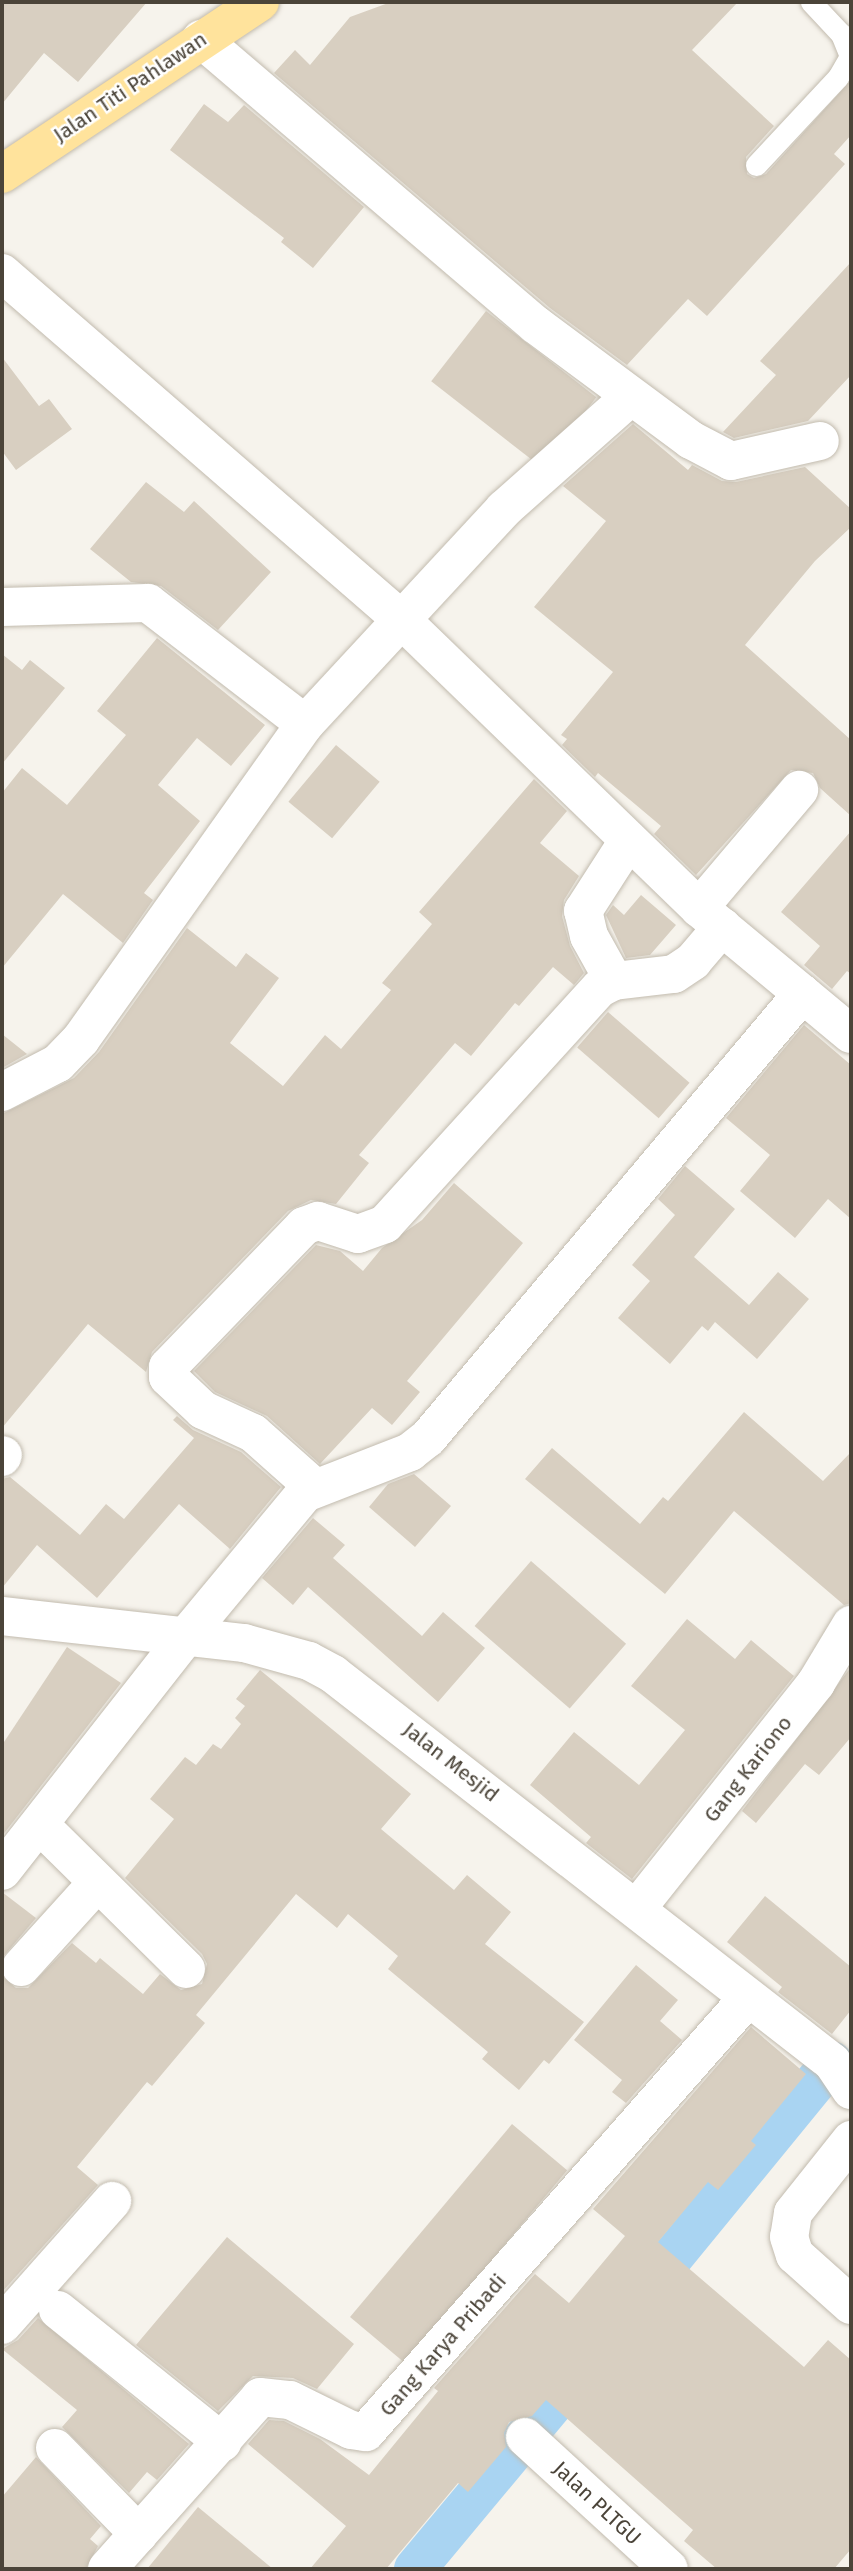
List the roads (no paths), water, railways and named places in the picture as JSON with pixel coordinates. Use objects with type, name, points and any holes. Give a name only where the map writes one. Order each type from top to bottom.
[{"type":"main road","name":"Jalan Titi Pahlawan","points":[[2,174],[201,38],[260,2]]},
{"type":"street","points":[[201,38],[536,326],[629,398],[731,461],[820,441]]},
{"type":"street","points":[[2,273],[402,620],[628,841],[710,917],[851,1034]]},
{"type":"street","points":[[2,1092],[58,1063],[81,1039],[305,724],[504,509],[629,398]]},
{"type":"street","points":[[2,607],[148,603],[305,724]]},
{"type":"street","points":[[315,1488],[253,1433],[203,1410],[168,1377],[168,1367],[304,1226],[317,1220],[365,1234],[385,1224],[576,1010],[614,981],[674,974],[693,961],[710,917],[799,790]]},
{"type":"street","points":[[614,981],[597,955],[583,911],[628,841]]},
{"type":"street","points":[[2,1871],[187,1635],[305,1493],[403,1455],[428,1438],[802,994]]},
{"type":"street","name":"Jalan Mesjid","points":[[6,1624],[187,1635],[277,1650],[333,1674],[638,1907],[842,2076]]},
{"type":"street","name":"Gang Kariono","points":[[638,1907],[816,1683],[851,1625]]},
{"type":"street","points":[[40,1825],[186,1969]]},
{"type":"street","points":[[21,1967],[97,1883]]},
{"type":"street","name":"Gang Karya Pribadi","points":[[107,2569],[260,2397],[290,2400],[351,2430],[366,2432],[747,1999]]},
{"type":"street","points":[[851,2140],[793,2213],[789,2237],[795,2255],[851,2305]]},
{"type":"street","points":[[2,2325],[112,2201]]},
{"type":"street","points":[[58,2310],[222,2442]]},
{"type":"street","name":"Jalan PLTGU","points":[[525,2437],[669,2569]]},
{"type":"street","points":[[55,2448],[139,2534]]},
{"type":"lane","points":[[756,165],[838,77],[850,56],[841,34],[811,2]]},
{"type":"waterway","points":[[638,2299],[832,2062]]},
{"type":"waterway","points":[[415,2569],[589,2360]]}]
